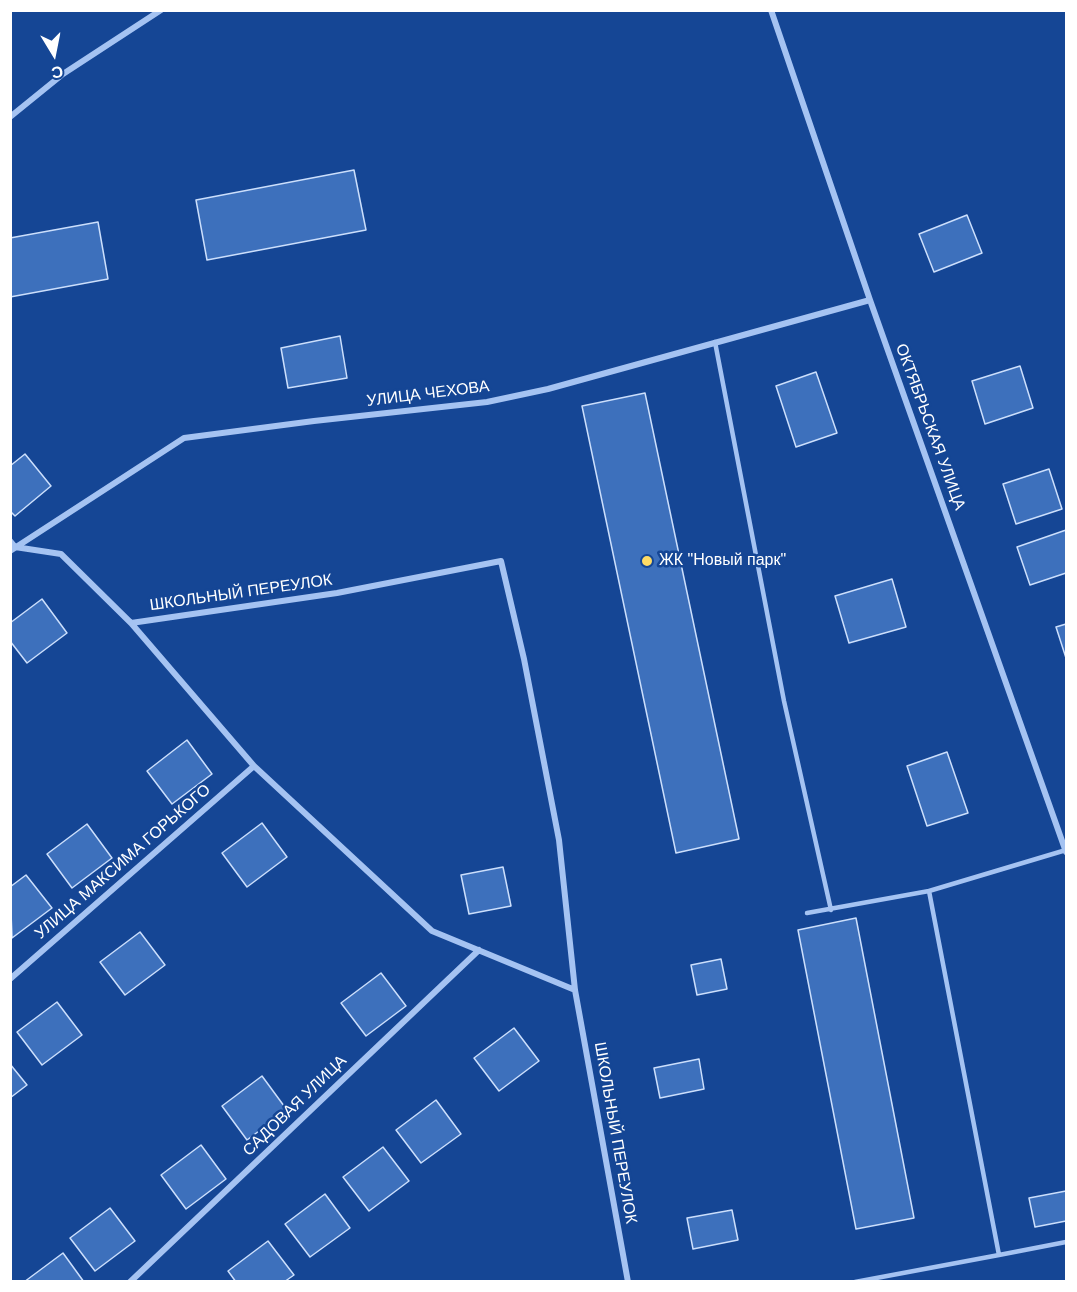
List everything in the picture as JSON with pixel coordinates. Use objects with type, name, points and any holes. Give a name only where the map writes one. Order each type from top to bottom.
[{"type":"street","points":[[10,117],[63,74],[161,10]]},
{"type":"street","name":"ОКТЯБРЬСКАЯ УЛИЦА","points":[[771,10],[870,300],[1064,838],[1066,851]]},
{"type":"street","name":"УЛИЦА ЧЕХОВА","points":[[12,546],[184,438],[487,402],[548,389],[870,300]]},
{"type":"street","points":[[12,546],[61,554],[131,623]]},
{"type":"street","name":"ШКОЛЬНЫЙ ПЕРЕУЛОК","points":[[131,623],[337,593],[501,561],[524,659],[559,840],[575,990],[628,1281]]},
{"type":"street","name":"ШКОЛЬНЫЙ ПЕРЕУЛОК","points":[[131,623],[254,766],[432,931],[575,990]]},
{"type":"street","name":"УЛИЦА МАКСИМА ГОРЬКОГО","points":[[10,979],[254,766]]},
{"type":"street","name":"САДОВАЯ УЛИЦА","points":[[130,1281],[479,950]]},
{"type":"lane","points":[[715,342],[784,701],[831,910]]},
{"type":"lane","points":[[807,913],[929,891],[1066,851]]},
{"type":"lane","points":[[929,891],[999,1255]]},
{"type":"lane","points":[[855,1281],[1066,1242]]},
{"type":"building","points":[[354,170],[366,230],[207,260],[196,200]]},
{"type":"building","points":[[967,215],[982,253],[934,272],[919,234]]},
{"type":"building","points":[[98,222],[108,279],[10,297],[10,238]]},
{"type":"building","points":[[340,336],[347,378],[288,388],[281,348]]},
{"type":"building","points":[[1020,366],[1033,408],[985,424],[972,381]]},
{"type":"building","points":[[816,372],[837,433],[796,447],[776,386]]},
{"type":"building","name":"ЖК \"Новый парк\"","points":[[645,393],[739,839],[676,853],[582,406]]},
{"type":"building","points":[[25,454],[51,486],[15,516],[10,511],[10,466]]},
{"type":"building","points":[[1049,469],[1062,509],[1016,524],[1003,484]]},
{"type":"building","points":[[1066,530],[1066,573],[1030,585],[1017,547]]},
{"type":"building","points":[[892,579],[906,627],[849,643],[835,596]]},
{"type":"building","points":[[42,599],[67,633],[27,663],[10,641],[10,623]]},
{"type":"building","points":[[1066,624],[1066,658],[1056,627]]},
{"type":"building","points":[[187,740],[212,774],[172,804],[147,771]]},
{"type":"building","points":[[947,752],[968,813],[927,826],[907,766]]},
{"type":"building","points":[[262,823],[287,857],[247,887],[222,853]]},
{"type":"building","points":[[87,824],[112,858],[72,888],[47,854]]},
{"type":"building","points":[[503,867],[511,906],[469,914],[461,875]]},
{"type":"building","points":[[26,875],[52,908],[12,938],[10,887]]},
{"type":"building","points":[[856,918],[914,1218],[856,1229],[798,930]]},
{"type":"building","points":[[140,932],[165,965],[125,995],[100,962]]},
{"type":"building","points":[[721,959],[727,989],[697,995],[691,965]]},
{"type":"building","points":[[381,973],[406,1006],[366,1036],[341,1003]]},
{"type":"building","points":[[57,1002],[82,1035],[42,1065],[17,1032]]},
{"type":"building","points":[[514,1028],[539,1061],[499,1091],[474,1058]]},
{"type":"building","points":[[699,1059],[704,1089],[660,1098],[654,1068]]},
{"type":"building","points":[[10,1064],[27,1085],[10,1098]]},
{"type":"building","points":[[262,1076],[287,1110],[247,1140],[222,1106]]},
{"type":"building","points":[[436,1100],[461,1134],[421,1163],[396,1130]]},
{"type":"building","points":[[201,1145],[226,1179],[186,1209],[161,1175]]},
{"type":"building","points":[[383,1147],[409,1181],[369,1211],[343,1177]]},
{"type":"building","points":[[1066,1191],[1066,1221],[1035,1227],[1029,1198]]},
{"type":"building","points":[[325,1194],[350,1228],[310,1257],[285,1224]]},
{"type":"building","points":[[110,1208],[135,1241],[95,1271],[70,1238]]},
{"type":"building","points":[[732,1210],[738,1240],[693,1249],[687,1218]]},
{"type":"building","points":[[268,1241],[294,1275],[284,1282],[236,1282],[228,1271]]},
{"type":"building","points":[[63,1253],[84,1282],[24,1282]]},
{"type":"place","name":"ЖК \"Новый парк\"","points":[[647,561]]}]
